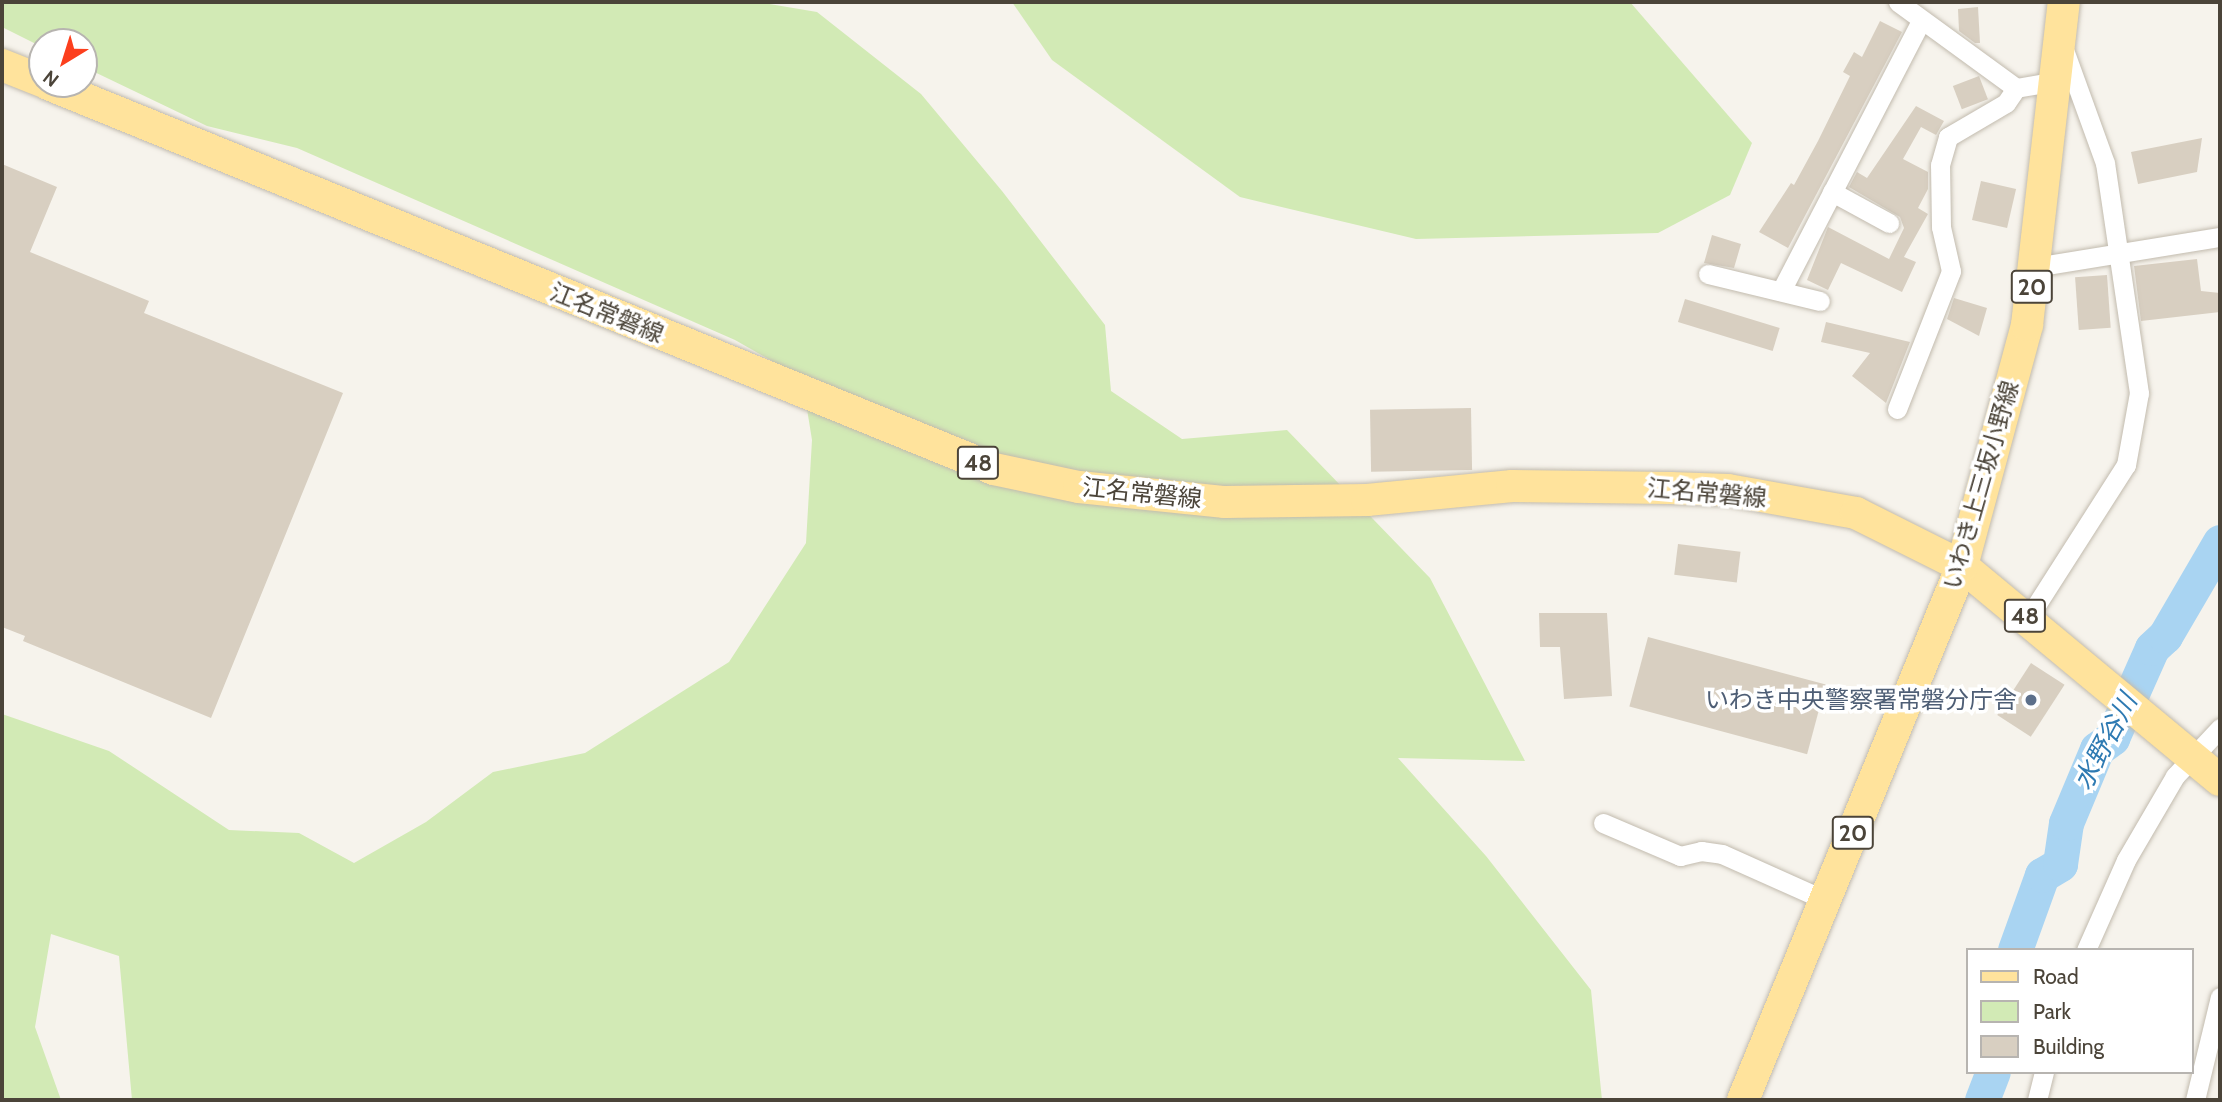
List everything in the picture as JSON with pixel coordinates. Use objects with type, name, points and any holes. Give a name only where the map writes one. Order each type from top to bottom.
[{"type":"main road","name":"いわき上三坂小野線","points":[[1743,1100],[1962,566],[2027,325],[2062,44],[2064,2]]},
{"type":"main road","points":[[2,65],[28,75]]},
{"type":"main road","name":"江名常磐線","points":[[82,98],[994,468],[1079,487],[1225,502],[1367,500],[1512,486],[1728,490],[1857,513],[1962,566],[2089,666],[2220,780]]},
{"type":"street","points":[[1898,2],[2016,88],[2057,81]]},
{"type":"street","points":[[1781,291],[1921,21]]},
{"type":"street","points":[[2028,618],[2110,494],[2135,430],[2139,393],[2105,163],[2062,44]]},
{"type":"street","points":[[1897,409],[1951,271],[1941,226],[1940,165],[1948,137],[2006,103],[2016,88]]},
{"type":"street","points":[[1832,192],[1889,223]]},
{"type":"street","points":[[2034,267],[2220,237]]},
{"type":"street","points":[[1708,274],[1820,301]]},
{"type":"street","points":[[2087,948],[2126,860],[2175,776],[2220,728]]},
{"type":"street","points":[[1603,823],[1679,856],[1702,851],[1722,854],[1825,900]]},
{"type":"street","points":[[2195,1100],[2220,997]]},
{"type":"street","points":[[2037,1100],[2044,1074]]},
{"type":"green space","points":[[2,2],[758,2],[817,12],[921,94],[1002,191],[1105,325],[1111,391],[1182,439],[1287,430],[1430,578],[1525,761],[1398,758],[1486,856],[1591,990],[1602,1100],[132,1100],[119,956],[51,934],[35,1027],[61,1100],[2,1100],[2,714],[109,751],[229,830],[299,833],[354,863],[426,822],[493,772],[585,753],[729,662],[806,543],[812,440],[802,378],[735,340],[297,148],[207,126],[98,74],[98,28],[28,28],[28,40],[2,27]]},
{"type":"green space","points":[[1012,2],[1630,2],[1752,143],[1730,195],[1658,233],[1416,239],[1240,197],[1052,60]]},
{"type":"building","points":[[1978,7],[1980,43],[1975,43],[1959,31],[1958,9]]},
{"type":"building","points":[[1880,21],[1902,32],[1788,248],[1759,232],[1791,183],[1794,185],[1818,141],[1850,76],[1843,72],[1854,52],[1862,57]]},
{"type":"building","points":[[1979,76],[1988,99],[1962,109],[1953,86]]},
{"type":"building","points":[[1916,106],[1944,121],[1936,135],[1921,127],[1903,159],[1928,172],[1928,189],[1918,208],[1928,214],[1904,257],[1916,262],[1902,292],[1841,263],[1828,290],[1807,280],[1828,227],[1889,259],[1904,228],[1900,217],[1849,187],[1857,172],[1867,178]]},
{"type":"building","points":[[2202,138],[2197,172],[2138,184],[2131,152]]},
{"type":"building","points":[[2,164],[57,187],[30,252],[149,301],[144,313],[343,393],[211,718],[23,641],[25,636],[2,627]]},
{"type":"building","points":[[1981,181],[2016,189],[2007,228],[1972,220]]},
{"type":"building","points":[[1712,235],[1741,244],[1734,268],[1704,263]]},
{"type":"building","points":[[2197,259],[2201,291],[2220,293],[2220,312],[2141,321],[2134,266]]},
{"type":"building","points":[[2107,275],[2111,328],[2079,330],[2075,277]]},
{"type":"building","points":[[1954,298],[1987,308],[1979,336],[1947,319]]},
{"type":"building","points":[[1685,299],[1780,328],[1773,351],[1678,322]]},
{"type":"building","points":[[1826,322],[1910,342],[1886,403],[1852,376],[1870,353],[1821,342]]},
{"type":"building","points":[[1471,408],[1472,470],[1371,472],[1370,410]]},
{"type":"building","points":[[1678,544],[1741,552],[1737,582],[1674,575]]},
{"type":"building","points":[[1539,613],[1607,613],[1612,696],[1564,699],[1560,647],[1540,647]]},
{"type":"building","points":[[1648,637],[1826,685],[1807,754],[1629,707]]},
{"type":"building","name":"いわき中央警察署常磐分庁舎","points":[[2031,663],[2065,685],[2031,737],[1997,715]]},
{"type":"waterway","name":"水野谷川","points":[[2016,948],[2042,875],[2060,864],[2066,823],[2097,749],[2112,738],[2152,648],[2165,636],[2220,542]]},
{"type":"waterway","name":"水野谷川","points":[[1982,1100],[1992,1074]]},
{"type":"place","name":"いわき中央警察署常磐分庁舎","points":[[2031,700]]}]
